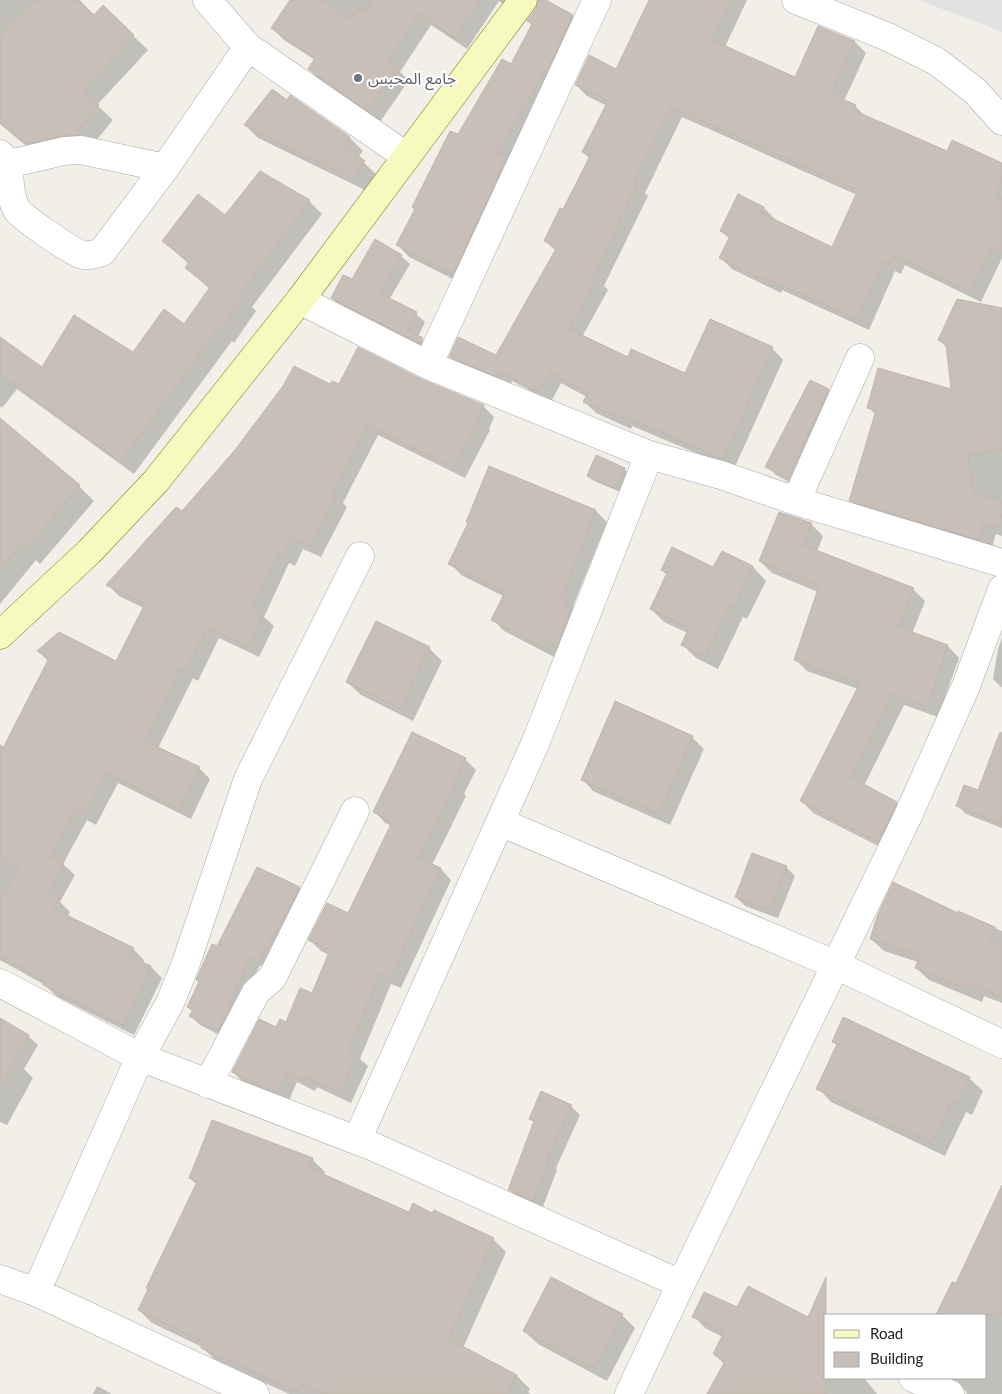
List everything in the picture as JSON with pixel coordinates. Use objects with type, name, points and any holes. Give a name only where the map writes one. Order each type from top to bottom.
[{"type":"main road","points":[[0,635],[90,552],[156,481],[300,300],[523,0]]},
{"type":"street","points":[[207,0],[248,47],[406,156]]},
{"type":"street","points":[[428,365],[597,0]]},
{"type":"street","points":[[796,0],[888,38],[936,61],[975,91],[1002,121]]},
{"type":"street","points":[[165,168],[81,150],[5,159],[9,183],[17,210],[52,237],[80,254],[89,256],[102,252],[165,168],[248,47]]},
{"type":"street","points":[[300,300],[428,365],[649,454],[721,475],[796,501],[1002,563]]},
{"type":"street","points":[[796,501],[860,358]]},
{"type":"street","points":[[356,1140],[538,736],[649,454]]},
{"type":"street","points":[[36,1292],[140,1057],[170,1003],[186,963],[248,779],[360,556]]},
{"type":"street","points":[[629,1394],[907,818],[966,686],[1002,589]]},
{"type":"street","points":[[208,1084],[256,992],[272,978],[355,811]]},
{"type":"street","points":[[500,822],[836,964],[1002,1044]]},
{"type":"street","points":[[0,983],[140,1057],[384,1150],[681,1284]]},
{"type":"street","points":[[0,1279],[36,1292],[255,1394]]},
{"type":"street","points":[[915,1379],[950,1394]]},
{"type":"shaded area","points":[[919,0],[1002,0],[1002,32]]},
{"type":"building","points":[[34,0],[79,0],[94,15],[103,5],[134,35],[82,91],[99,105],[75,135],[25,144],[0,123],[0,37]]},
{"type":"building","points":[[290,0],[322,0],[350,19],[358,8],[365,12],[373,0],[480,0],[455,38],[419,14],[388,61],[398,68],[368,111],[308,69],[315,58],[271,28]]},
{"type":"building","points":[[538,0],[546,0],[573,15],[547,71],[545,71],[497,153],[507,158],[453,274],[396,245],[415,209],[412,207],[450,131],[458,134],[502,59],[511,64],[532,24],[527,21],[536,9]]},
{"type":"building","points":[[649,0],[730,0],[712,40],[795,77],[818,26],[855,41],[831,94],[856,105],[853,110],[947,151],[952,140],[1002,163],[1002,180],[995,196],[1002,199],[1002,253],[991,248],[970,292],[894,255],[890,264],[884,261],[857,319],[770,280],[769,282],[719,258],[730,236],[720,231],[738,194],[764,207],[761,213],[832,247],[858,190],[671,107],[634,182],[638,183],[593,276],[597,278],[569,329],[628,357],[631,349],[685,373],[710,319],[773,347],[723,459],[621,415],[620,418],[583,402],[588,393],[550,372],[539,392],[501,371],[498,377],[449,357],[458,337],[496,355],[557,247],[544,241],[560,208],[563,209],[590,156],[582,152],[608,101],[575,85],[589,55],[616,69]]},
{"type":"building","points":[[272,89],[287,100],[290,95],[350,137],[345,145],[365,161],[352,178],[244,125]]},
{"type":"building","points":[[260,171],[310,200],[239,294],[244,297],[220,330],[218,329],[120,462],[0,374],[0,337],[42,367],[74,315],[133,352],[164,309],[184,324],[210,287],[185,268],[189,262],[162,241],[198,194],[225,215]]},
{"type":"building","points":[[375,239],[402,255],[379,293],[417,312],[408,330],[423,338],[421,344],[331,298],[343,275],[352,279]]},
{"type":"building","points":[[957,299],[1002,308],[1002,450],[968,454],[973,492],[1002,501],[1002,514],[998,528],[984,523],[979,540],[849,501],[876,410],[867,408],[878,368],[951,389],[946,344],[938,340]]},
{"type":"building","points":[[358,347],[421,379],[484,405],[478,417],[480,418],[454,468],[367,425],[332,493],[336,495],[310,547],[292,538],[284,556],[278,553],[252,609],[263,614],[248,647],[208,628],[186,670],[181,668],[145,741],[200,767],[180,809],[107,773],[84,815],[75,810],[51,856],[64,863],[48,893],[60,899],[54,909],[134,948],[130,956],[151,966],[123,1025],[43,985],[45,981],[0,956],[0,899],[18,868],[0,858],[0,754],[49,658],[37,651],[59,632],[116,661],[145,604],[106,585],[176,507],[182,511],[235,450],[283,386],[294,366],[330,384],[332,381],[339,384]]},
{"type":"building","points":[[810,380],[829,389],[788,478],[765,467]]},
{"type":"building","points":[[0,418],[80,485],[25,550],[20,546],[0,570]]},
{"type":"building","points":[[596,455],[625,468],[616,489],[587,476]]},
{"type":"building","points":[[489,466],[596,510],[562,596],[568,599],[564,605],[571,609],[557,647],[547,642],[544,648],[491,620],[505,592],[448,564],[468,523],[466,522]]},
{"type":"building","points":[[779,512],[812,523],[803,545],[914,588],[898,627],[948,645],[927,707],[893,694],[851,777],[897,802],[878,842],[800,801],[860,683],[794,660],[819,586],[759,561]]},
{"type":"building","points":[[672,547],[713,567],[722,551],[753,566],[734,607],[730,605],[705,657],[681,645],[689,628],[650,609],[667,573],[661,570]]},
{"type":"building","points":[[376,621],[430,647],[400,709],[346,682]]},
{"type":"building","points":[[615,701],[693,736],[659,814],[581,780]]},
{"type":"building","points":[[412,732],[466,758],[419,858],[441,868],[390,978],[380,974],[349,1050],[357,1054],[340,1093],[306,1077],[304,1081],[286,1072],[277,1093],[232,1072],[259,1019],[276,1027],[280,1019],[286,1022],[300,988],[312,993],[330,950],[308,940],[327,903],[348,913],[392,822],[373,812]]},
{"type":"building","points":[[1000,732],[1002,733],[1002,824],[956,806],[964,785],[978,790]]},
{"type":"building","points":[[752,853],[787,866],[770,910],[735,897]]},
{"type":"building","points":[[257,867],[300,887],[260,961],[251,957],[228,1005],[231,1006],[218,1031],[189,1016],[193,1010],[187,1007],[199,982],[196,980],[212,944],[217,946]]},
{"type":"building","points":[[893,882],[958,913],[958,911],[995,927],[990,939],[1002,944],[1002,997],[971,984],[969,990],[915,968],[920,955],[870,939],[878,914]]},
{"type":"building","points":[[843,1017],[970,1077],[958,1102],[952,1100],[932,1143],[816,1089],[837,1044],[832,1042]]},
{"type":"building","points":[[0,1018],[29,1035],[0,1087]]},
{"type":"building","points":[[541,1091],[572,1105],[547,1159],[549,1160],[533,1201],[508,1190],[534,1121],[529,1119]]},
{"type":"building","points":[[212,1120],[313,1158],[309,1168],[409,1212],[413,1203],[432,1213],[434,1210],[494,1238],[449,1339],[517,1375],[507,1394],[322,1394],[301,1385],[298,1392],[201,1348],[203,1342],[138,1310],[148,1289],[146,1288],[197,1182],[189,1178]]},
{"type":"building","points":[[1002,1185],[1002,1315],[936,1314],[952,1282],[956,1283]]},
{"type":"building","points":[[551,1277],[623,1314],[594,1368],[523,1331]]},
{"type":"building","points":[[826,1277],[824,1379],[826,1379],[826,1394],[707,1394],[725,1361],[713,1354],[724,1332],[692,1317],[704,1292],[737,1307],[748,1286],[808,1317]]},
{"type":"place","name":"جامع المحبس","points":[[358,78]]}]
